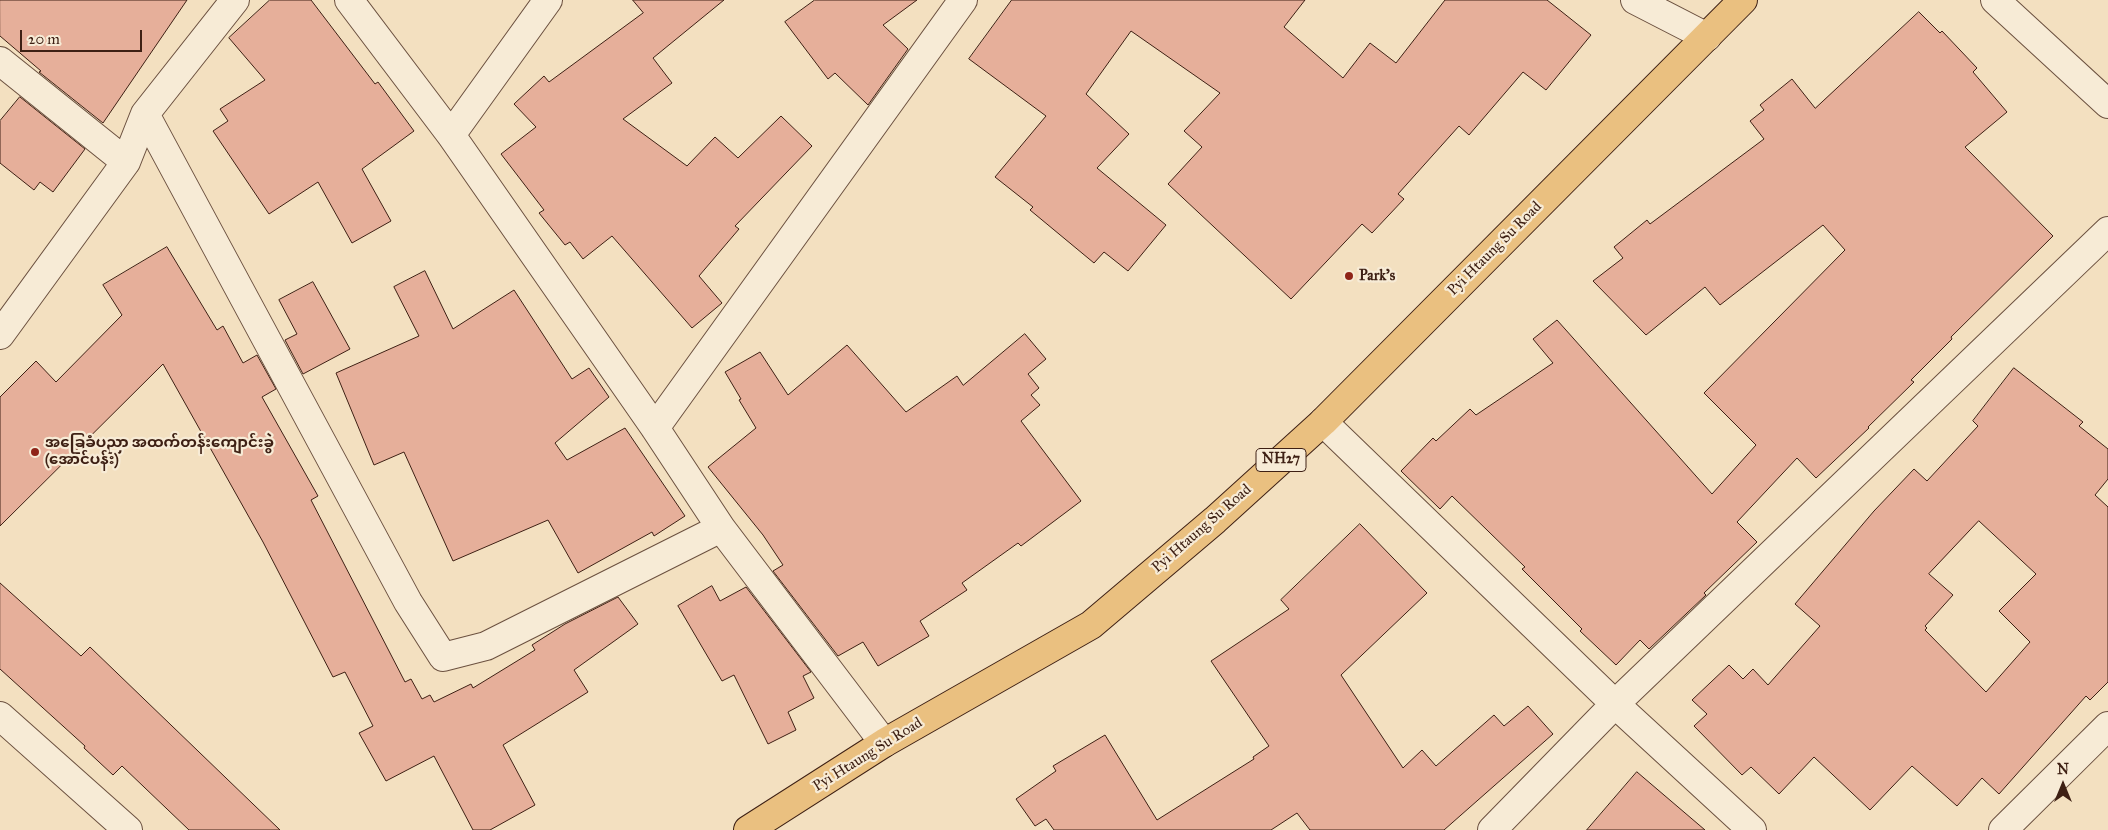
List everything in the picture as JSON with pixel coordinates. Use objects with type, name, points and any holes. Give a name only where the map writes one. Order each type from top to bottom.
[{"type":"highway","name":"Pyi Htaung Su Road","points":[[748,830],[884,743],[1091,625],[1215,520],[1323,422],[1743,0]]},
{"type":"street","points":[[0,335],[126,162],[144,114],[235,0]]},
{"type":"street","points":[[349,0],[451,135],[655,428],[722,528],[884,743]]},
{"type":"street","points":[[451,135],[548,0]]},
{"type":"street","points":[[655,428],[963,0]]},
{"type":"street","points":[[1635,0],[1707,37]]},
{"type":"street","points":[[1995,0],[2108,104]]},
{"type":"street","points":[[0,62],[126,162]]},
{"type":"street","points":[[144,114],[408,602],[443,656],[486,646],[722,528]]},
{"type":"street","points":[[1492,830],[1615,704],[2108,231]]},
{"type":"street","points":[[1323,422],[1615,704],[1752,830]]},
{"type":"street","points":[[0,716],[128,830]]},
{"type":"street","points":[[2003,830],[2108,726]]},
{"type":"building","points":[[0,0],[187,0],[103,123],[39,72],[41,71],[0,36]]},
{"type":"building","points":[[270,0],[311,0],[375,84],[378,82],[414,131],[362,169],[391,221],[352,243],[318,182],[269,214],[213,131],[228,121],[220,109],[265,80],[229,38]]},
{"type":"building","points":[[633,0],[724,0],[653,58],[672,83],[623,119],[687,166],[715,137],[738,158],[781,116],[812,146],[735,226],[739,229],[699,276],[722,303],[692,328],[612,236],[583,259],[570,242],[565,245],[539,213],[544,210],[501,154],[536,127],[514,104],[544,76],[549,82],[643,13]]},
{"type":"building","points":[[815,0],[917,0],[883,25],[908,49],[868,105],[835,73],[828,79],[785,22]]},
{"type":"building","points":[[1012,0],[1305,0],[1284,27],[1343,78],[1370,43],[1396,63],[1445,0],[1547,0],[1591,35],[1546,90],[1523,72],[1469,135],[1459,126],[1398,194],[1404,199],[1372,233],[1362,224],[1291,299],[1168,184],[1202,147],[1184,131],[1220,93],[1131,31],[1086,94],[1129,134],[1097,168],[1166,225],[1128,271],[1104,252],[1094,263],[1030,210],[1033,207],[995,177],[1046,116],[969,59]]},
{"type":"building","points":[[1919,12],[1940,33],[1942,31],[1977,68],[1973,72],[2007,112],[1965,147],[2053,236],[1951,337],[1952,339],[1911,380],[1914,382],[1869,428],[1816,478],[1797,458],[1737,522],[1757,542],[1704,593],[1706,595],[1649,649],[1640,640],[1616,665],[1580,631],[1582,629],[1522,569],[1525,567],[1452,496],[1440,509],[1401,471],[1433,438],[1436,441],[1470,409],[1476,415],[1553,363],[1533,339],[1557,320],[1712,494],[1756,445],[1704,393],[1845,250],[1823,225],[1720,305],[1705,287],[1646,335],[1593,281],[1623,258],[1614,247],[1647,220],[1650,224],[1764,139],[1750,121],[1764,110],[1760,105],[1792,79],[1815,108]]},
{"type":"building","points":[[20,97],[85,149],[53,192],[40,182],[34,190],[0,163],[0,121]]},
{"type":"building","points":[[167,247],[217,330],[223,326],[243,363],[257,355],[276,389],[262,397],[318,496],[311,500],[405,682],[411,679],[422,699],[430,695],[434,702],[471,684],[473,688],[535,650],[532,645],[565,624],[618,597],[638,624],[574,670],[588,692],[503,745],[535,805],[490,830],[473,830],[434,756],[386,781],[359,733],[373,726],[345,672],[333,677],[263,542],[163,364],[0,526],[0,397],[36,361],[56,382],[122,315],[103,285]]},
{"type":"building","points":[[425,271],[453,329],[514,290],[572,379],[589,368],[609,397],[555,443],[567,460],[625,428],[685,516],[654,536],[652,532],[578,573],[548,520],[453,561],[404,452],[374,465],[336,373],[419,336],[394,287]]},
{"type":"building","points":[[313,282],[350,349],[303,374],[285,340],[297,334],[279,300]]},
{"type":"building","points":[[1025,334],[1046,359],[1028,374],[1039,388],[1031,395],[1040,405],[1021,421],[1081,501],[1021,546],[1018,543],[962,583],[967,590],[920,621],[929,636],[878,666],[863,642],[838,656],[773,571],[783,565],[763,535],[708,467],[756,428],[725,372],[760,352],[788,395],[847,345],[906,412],[957,376],[963,385]]},
{"type":"building","points":[[2014,368],[2083,422],[2079,426],[2108,449],[2108,479],[2095,495],[2108,507],[2108,682],[2090,700],[2086,696],[1999,794],[1982,778],[1957,806],[1912,766],[1870,810],[1814,757],[1779,794],[1751,767],[1742,775],[1694,726],[1707,714],[1692,700],[1729,665],[1743,679],[1753,669],[1768,685],[1820,626],[1795,604],[1874,511],[1914,469],[1927,481],[1978,426],[1973,421]],"holes":[[[1979,521],[2036,574],[1999,611],[2030,642],[1986,692],[1925,630],[1927,628],[1925,626],[1953,595],[1929,574]]]},
{"type":"building","points":[[1360,524],[1427,593],[1341,675],[1403,768],[1422,750],[1436,766],[1494,715],[1504,726],[1528,706],[1553,734],[1444,830],[1310,830],[1297,813],[1271,830],[1054,830],[1046,819],[1035,826],[1016,799],[1056,771],[1053,766],[1105,735],[1157,820],[1254,759],[1253,757],[1269,746],[1211,661],[1289,609],[1281,600]]},
{"type":"building","points":[[0,583],[81,656],[90,647],[280,830],[189,830],[122,766],[113,775],[84,748],[85,746],[0,669]]},
{"type":"building","points":[[712,586],[720,601],[746,587],[811,672],[803,676],[814,698],[788,712],[796,730],[768,744],[734,675],[722,681],[678,606]]},
{"type":"building","points":[[1637,772],[1705,830],[1587,830]]},
{"type":"place","name":"Park's","points":[[1349,276]]},
{"type":"place","name":"အခြေခံပညာ အထက်တန်းကျောင်းခွဲ (အောင်ပန်း)","points":[[35,452]]}]
